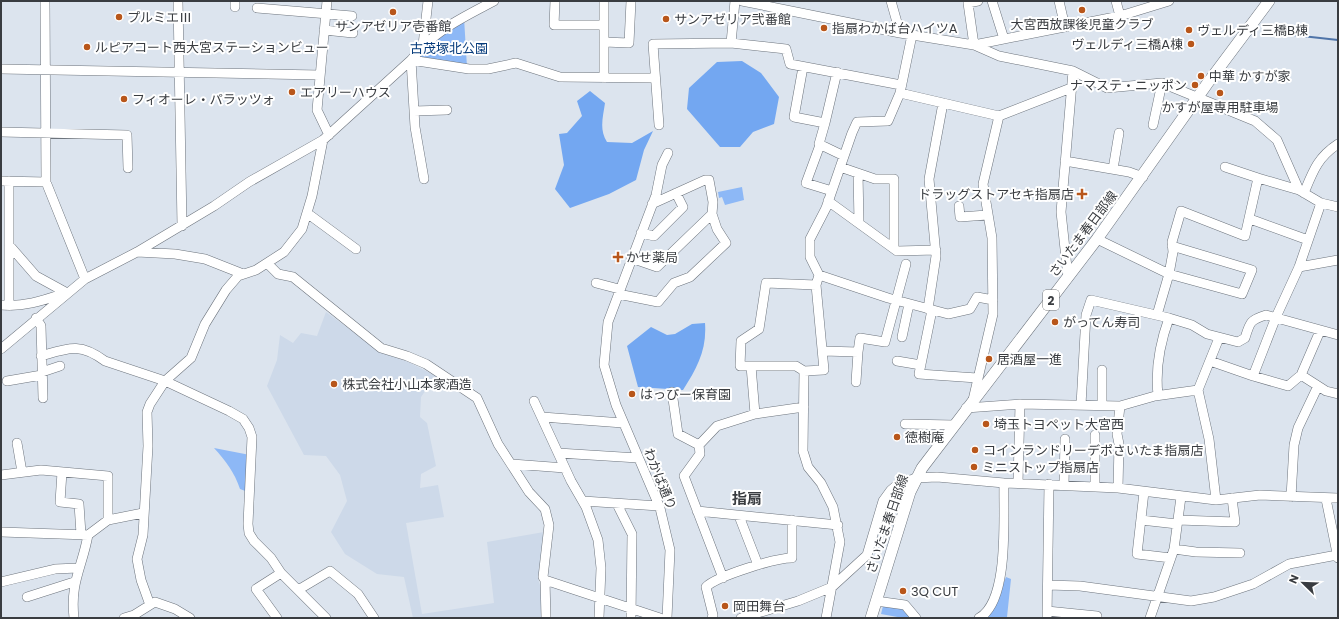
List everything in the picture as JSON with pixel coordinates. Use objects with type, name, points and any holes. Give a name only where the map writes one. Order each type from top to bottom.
[{"type":"main road","name":"さいたま春日部線","points":[[871,618],[916,478],[954,425],[1143,177],[1197,98],[1269,1]]},
{"type":"street","points":[[45,1],[46,182],[85,279]]},
{"type":"street","points":[[178,1],[182,226]]},
{"type":"street","points":[[150,605],[137,559],[143,534],[148,446],[147,412],[154,396],[165,381],[191,358],[204,324],[226,290],[238,276],[268,264],[284,252],[302,229],[326,138],[317,110],[327,1]]},
{"type":"street","points":[[423,45],[428,1]]},
{"type":"street","points":[[1,349],[67,292],[85,279],[137,252],[182,226],[249,182],[326,138],[411,60],[423,45],[441,29],[494,1]]},
{"type":"street","points":[[555,1],[554,25],[604,25]]},
{"type":"street","points":[[604,1],[604,78]]},
{"type":"street","points":[[604,42],[629,43],[631,1]]},
{"type":"street","points":[[731,43],[735,1]]},
{"type":"street","points":[[891,1],[900,33]]},
{"type":"street","points":[[974,45],[968,3],[978,1]]},
{"type":"street","points":[[1060,1],[1065,27]]},
{"type":"street","points":[[1116,1],[1120,16]]},
{"type":"street","points":[[974,45],[1120,16],[1170,1]]},
{"type":"street","points":[[746,2],[791,6],[900,33],[974,45],[999,56],[1073,71],[1107,88],[1162,83],[1255,121],[1277,140],[1302,192]]},
{"type":"street","points":[[994,2],[1004,39]]},
{"type":"street","points":[[257,8],[352,16]]},
{"type":"street","points":[[324,30],[353,33]]},
{"type":"street","points":[[816,285],[766,283],[759,328],[741,341],[740,366],[796,366],[804,371],[824,370],[816,285],[819,275],[810,257],[810,239],[828,201],[857,122],[888,121],[901,89],[912,35]]},
{"type":"street","points":[[659,125],[653,44],[731,43],[786,49],[790,64],[837,72],[901,89],[943,103],[999,116],[1071,88]]},
{"type":"street","points":[[411,60],[469,69],[488,69],[516,63],[560,77],[655,78]]},
{"type":"street","points":[[411,60],[415,127],[424,179]]},
{"type":"street","points":[[803,67],[794,117],[825,123]]},
{"type":"street","points":[[1,68],[320,75]]},
{"type":"street","points":[[1068,277],[1061,212],[1073,71]]},
{"type":"street","points":[[832,191],[806,183],[820,145],[819,144],[837,72]]},
{"type":"street","points":[[1153,125],[1162,83]]},
{"type":"street","points":[[943,103],[929,180],[936,250],[930,310],[919,374],[977,378]]},
{"type":"street","points":[[414,110],[447,110]]},
{"type":"street","points":[[999,116],[983,184],[992,238],[993,314],[970,404],[1120,406],[1158,395],[1198,390]]},
{"type":"street","points":[[1,132],[46,135],[128,135],[128,168]]},
{"type":"street","points":[[1113,169],[1119,133]]},
{"type":"street","points":[[1302,192],[1314,168],[1326,152],[1338,144]]},
{"type":"street","points":[[820,145],[844,156]]},
{"type":"street","name":"わかば通り","points":[[667,618],[670,550],[659,506],[623,423],[604,365],[608,322],[652,204],[662,165],[668,153]]},
{"type":"street","points":[[1065,161],[1113,169],[1143,177]]},
{"type":"street","points":[[1225,166],[1302,192],[1321,203],[1337,204]]},
{"type":"street","points":[[840,167],[875,179],[894,179],[894,248]]},
{"type":"street","points":[[858,173],[859,223]]},
{"type":"street","points":[[1157,315],[1169,274],[1172,246],[1181,211],[1245,236],[1258,178]]},
{"type":"street","points":[[596,283],[619,292],[658,302],[674,284],[690,277],[730,245],[718,229],[712,214],[713,202],[709,180],[705,180],[652,204]]},
{"type":"street","points":[[46,182],[5,181],[5,223],[9,245],[5,305],[33,303],[67,292]]},
{"type":"street","points":[[641,233],[654,236],[682,207],[676,193]]},
{"type":"street","points":[[828,201],[898,250],[936,250]]},
{"type":"street","points":[[1253,376],[1276,317],[1299,267],[1321,203]]},
{"type":"street","points":[[960,206],[960,217],[987,215]]},
{"type":"street","points":[[307,213],[356,249]]},
{"type":"street","points":[[631,258],[657,267],[712,214]]},
{"type":"street","points":[[1250,219],[1308,240]]},
{"type":"street","points":[[1097,239],[1169,274],[1242,294],[1252,270],[1172,246]]},
{"type":"street","points":[[9,245],[36,276],[67,292]]},
{"type":"street","points":[[137,252],[175,254],[205,259],[243,274]]},
{"type":"street","points":[[1299,267],[1338,260]]},
{"type":"street","points":[[268,264],[278,274],[293,277],[381,348],[426,364],[477,398],[498,444],[529,492],[545,509],[549,525],[543,577],[545,580],[546,618]]},
{"type":"street","points":[[856,382],[860,338],[885,342],[895,300],[906,264]]},
{"type":"street","points":[[819,275],[895,300],[948,314],[970,310],[977,297],[993,300]]},
{"type":"street","points":[[1081,405],[1086,315],[1091,300],[1168,318],[1192,325],[1207,334],[1218,338],[1238,342],[1245,338],[1250,323],[1255,318],[1266,315],[1338,336]]},
{"type":"street","points":[[902,337],[909,304]]},
{"type":"street","points":[[36,318],[41,326],[43,398]]},
{"type":"street","points":[[1158,395],[1156,380],[1160,346],[1168,318]]},
{"type":"street","points":[[1210,361],[1288,386],[1301,375],[1320,331]]},
{"type":"street","points":[[1216,500],[1209,439],[1198,390],[1218,338]]},
{"type":"street","points":[[41,356],[74,347],[98,356],[105,361],[165,381],[238,415],[249,428],[252,438],[248,524],[249,533],[281,573],[326,618]]},
{"type":"street","points":[[823,351],[858,352]]},
{"type":"street","points":[[897,361],[921,365]]},
{"type":"street","points":[[7,381],[42,373],[60,366]]},
{"type":"street","points":[[751,366],[755,414]]},
{"type":"street","points":[[1102,370],[1102,405]]},
{"type":"street","points":[[804,371],[802,451],[808,467],[821,483],[833,506],[838,525],[840,542],[826,618]]},
{"type":"street","points":[[1301,375],[1318,386],[1338,394]]},
{"type":"street","points":[[1291,497],[1294,445],[1298,428],[1318,386]]},
{"type":"street","points":[[672,392],[678,434],[699,445]]},
{"type":"street","points":[[534,401],[565,468],[583,502],[598,540],[601,568],[599,618]]},
{"type":"street","points":[[1018,483],[1020,404]]},
{"type":"street","points":[[1118,488],[1119,444],[1117,434],[1120,406]]},
{"type":"street","points":[[723,578],[684,476],[700,454],[699,445],[717,426],[755,414],[804,407]]},
{"type":"street","points":[[542,417],[623,423]]},
{"type":"street","points":[[905,424],[954,425]]},
{"type":"street","points":[[1095,435],[1095,487]]},
{"type":"street","points":[[1064,485],[1065,439]]},
{"type":"street","points":[[17,443],[22,472]]},
{"type":"street","points":[[558,453],[638,458]]},
{"type":"street","points":[[512,464],[565,468]]},
{"type":"street","points":[[1,475],[41,470],[108,476],[108,520]]},
{"type":"street","points":[[62,472],[60,502],[79,504],[84,534],[85,553],[78,568],[74,582],[72,601],[74,618]]},
{"type":"street","points":[[741,618],[798,601],[832,587],[866,555],[883,501],[891,490],[897,485],[916,478],[936,477],[1004,483],[1118,488],[1181,497],[1216,500],[1260,495],[1326,499],[1338,498]]},
{"type":"street","points":[[979,618],[992,606],[1002,575],[1004,483]]},
{"type":"street","points":[[1049,484],[1047,615],[1096,616]]},
{"type":"street","points":[[1144,492],[1137,554],[1171,558]]},
{"type":"street","points":[[1150,618],[1174,549],[1181,497]]},
{"type":"street","points":[[1141,520],[1178,522],[1234,522],[1232,498]]},
{"type":"street","points":[[1048,585],[1080,586],[1191,601],[1214,597],[1253,584],[1289,564],[1337,557],[1336,534],[1326,499]]},
{"type":"street","points":[[583,502],[659,506]]},
{"type":"street","points":[[617,504],[632,534],[631,614]]},
{"type":"street","points":[[697,511],[838,525]]},
{"type":"street","points":[[1,532],[84,534],[108,520],[143,513]]},
{"type":"street","points":[[740,516],[758,566]]},
{"type":"street","points":[[712,618],[713,615],[706,587],[723,578],[758,566],[778,560],[792,558],[792,520]]},
{"type":"street","points":[[1174,549],[1196,552],[1240,553]]},
{"type":"street","points":[[1,582],[55,569],[78,568]]},
{"type":"street","points":[[298,590],[330,571],[358,594],[374,618]]},
{"type":"street","points":[[277,618],[256,589],[281,573]]},
{"type":"street","points":[[545,580],[600,598],[631,614],[660,618]]},
{"type":"street","points":[[27,597],[74,582]]},
{"type":"street","points":[[876,601],[905,605],[916,618]]},
{"type":"street","points":[[124,618],[134,615],[155,602],[175,609],[190,618]]},
{"type":"shaded area","points":[[742,61],[761,73],[779,97],[774,124],[753,132],[740,147],[720,147],[687,109],[689,88],[717,62]]},
{"type":"shaded area","points":[[590,91],[605,103],[602,128],[607,142],[632,143],[653,131],[644,150],[636,180],[609,194],[570,208],[555,189],[564,165],[559,134],[567,133],[582,116],[577,101]]},
{"type":"shaded area","points":[[326,312],[382,353],[408,362],[436,376],[421,397],[420,417],[427,423],[436,466],[421,474],[420,488],[438,485],[444,517],[406,523],[422,614],[494,603],[487,542],[544,532],[538,579],[543,594],[545,618],[413,618],[404,577],[377,574],[345,554],[331,532],[347,501],[340,475],[326,456],[304,455],[267,386],[277,360],[280,335],[293,343],[301,333],[317,336]]},
{"type":"shaded area","points":[[705,323],[703,350],[693,374],[683,390],[638,387],[627,346],[651,327],[667,335],[675,334],[692,324]]},
{"type":"green space","name":"古茂塚北公園","points":[[464,18],[467,67],[414,60],[425,47]]},
{"type":"green space","points":[[742,187],[744,200],[725,205],[722,197],[719,198],[718,192]]},
{"type":"green space","points":[[214,448],[250,455],[248,492],[240,489],[229,467]]},
{"type":"green space","points":[[1006,577],[1011,579],[1007,617],[983,618],[993,609]]},
{"type":"green space","points":[[883,606],[901,607],[914,618],[903,618],[881,614]]},
{"type":"waterway","points":[[1293,35],[1338,40]]},
{"type":"place","name":"大宮西放課後児童クラブ","points":[[1082,10]]},
{"type":"place","name":"サンアゼリア壱番館","points":[[393,12]]},
{"type":"place","name":"プルミエⅢ","points":[[119,17]]},
{"type":"place","name":"サンアゼリア弐番館","points":[[666,19]]},
{"type":"place","name":"指扇わかば台ハイツA","points":[[824,28]]},
{"type":"place","name":"ヴェルディ三橋B棟","points":[[1189,30]]},
{"type":"place","name":"ヴェルディ三橋A棟","points":[[1191,44]]},
{"type":"place","name":"ルピアコート西大宮ステーションビュー","points":[[87,47]]},
{"type":"place","name":"中華 かすが家","points":[[1201,76]]},
{"type":"place","name":"ナマステ・ニッポン","points":[[1195,85]]},
{"type":"place","name":"エアリーハウス","points":[[292,92]]},
{"type":"place","name":"かすが屋専用駐車場","points":[[1220,93]]},
{"type":"place","name":"フィオーレ・パラッツォ","points":[[124,99]]},
{"type":"place","name":"ドラッグストアセキ指扇店","points":[[1082,194]]},
{"type":"place","name":"かせ薬局","points":[[618,257]]},
{"type":"place","name":"がってん寿司","points":[[1055,322]]},
{"type":"place","name":"居酒屋一進","points":[[989,359]]},
{"type":"place","name":"株式会社小山本家酒造","points":[[334,384]]},
{"type":"place","name":"はっぴー保育園","points":[[632,394]]},
{"type":"place","name":"埼玉トヨペット大宮西","points":[[986,424]]},
{"type":"place","name":"徳樹庵","points":[[897,437]]},
{"type":"place","name":"コインランドリーデポさいたま指扇店","points":[[975,450]]},
{"type":"place","name":"ミニストップ指扇店","points":[[974,467]]},
{"type":"place","name":"3Q CUT","points":[[903,591]]},
{"type":"place","name":"岡田舞台","points":[[725,606]]},
{"type":"district","name":"指扇","points":[[747,498]]}]
